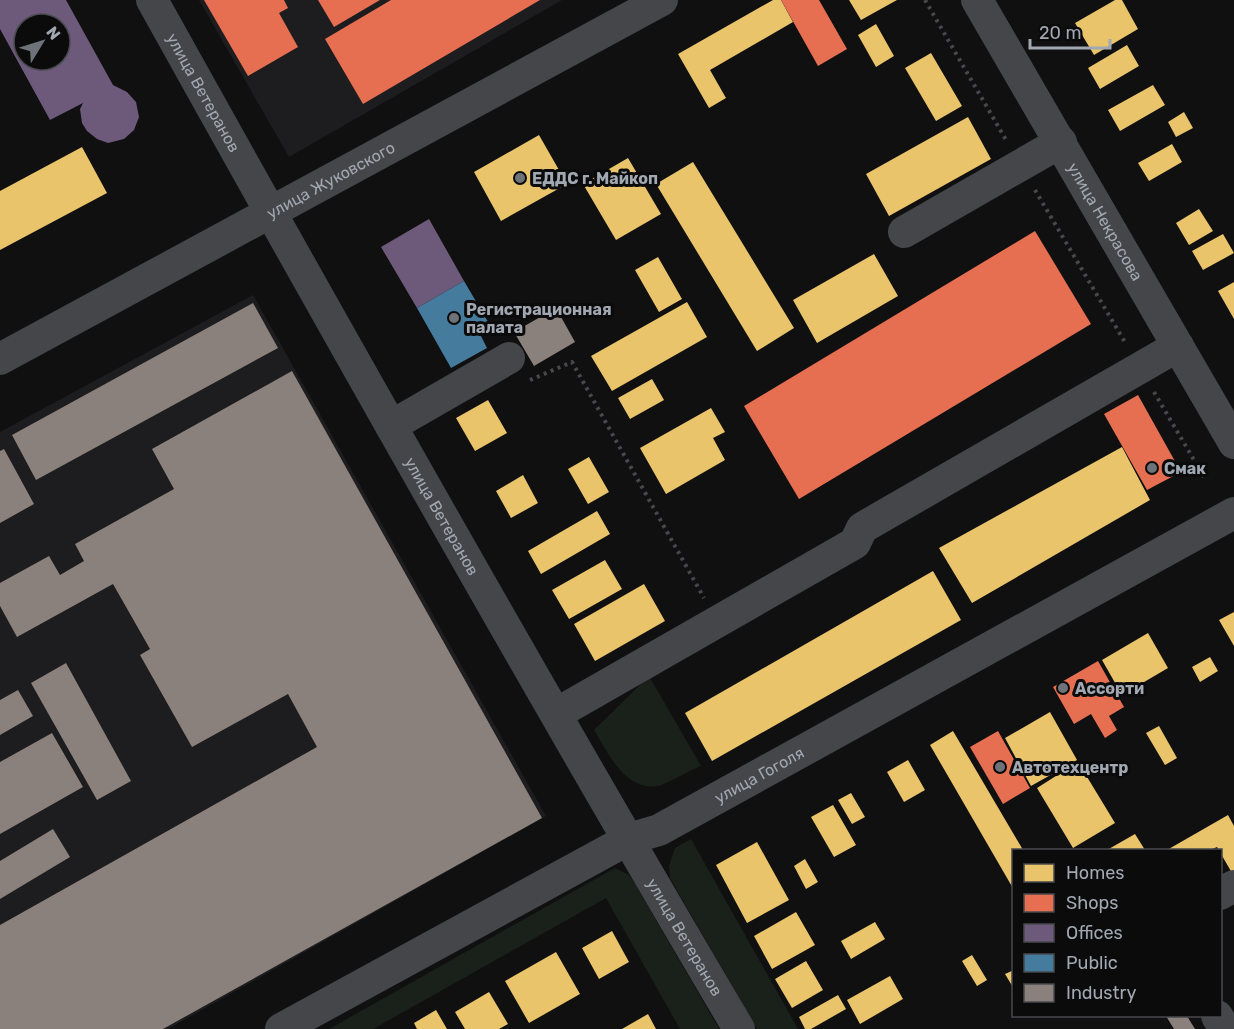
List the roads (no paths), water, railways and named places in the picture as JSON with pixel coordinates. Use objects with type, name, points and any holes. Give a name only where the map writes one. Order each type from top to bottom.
[{"type":"street","name":"улица Ветеранов","points":[[152,0],[391,426],[739,1029]]},
{"type":"street","name":"улица Жуковского","points":[[0,359],[662,0]]},
{"type":"street","name":"улица Некрасова","points":[[977,0],[1234,443]]},
{"type":"street","points":[[904,232],[1061,142]]},
{"type":"street","points":[[556,714],[855,543],[862,528],[1178,346]]},
{"type":"street","points":[[391,426],[509,358]]},
{"type":"street","name":"улица Гоголя","points":[[281,1029],[628,839],[659,830],[1234,513]]},
{"type":"place","name":"ЕДДС г. Майкоп","points":[[520,178]]},
{"type":"place","name":"Регистрационная палата","points":[[454,318]]},
{"type":"place","name":"Смак","points":[[1152,468]]},
{"type":"place","name":"Ассорти","points":[[1063,688]]},
{"type":"place","name":"Автотехцентр","points":[[1000,767]]}]
